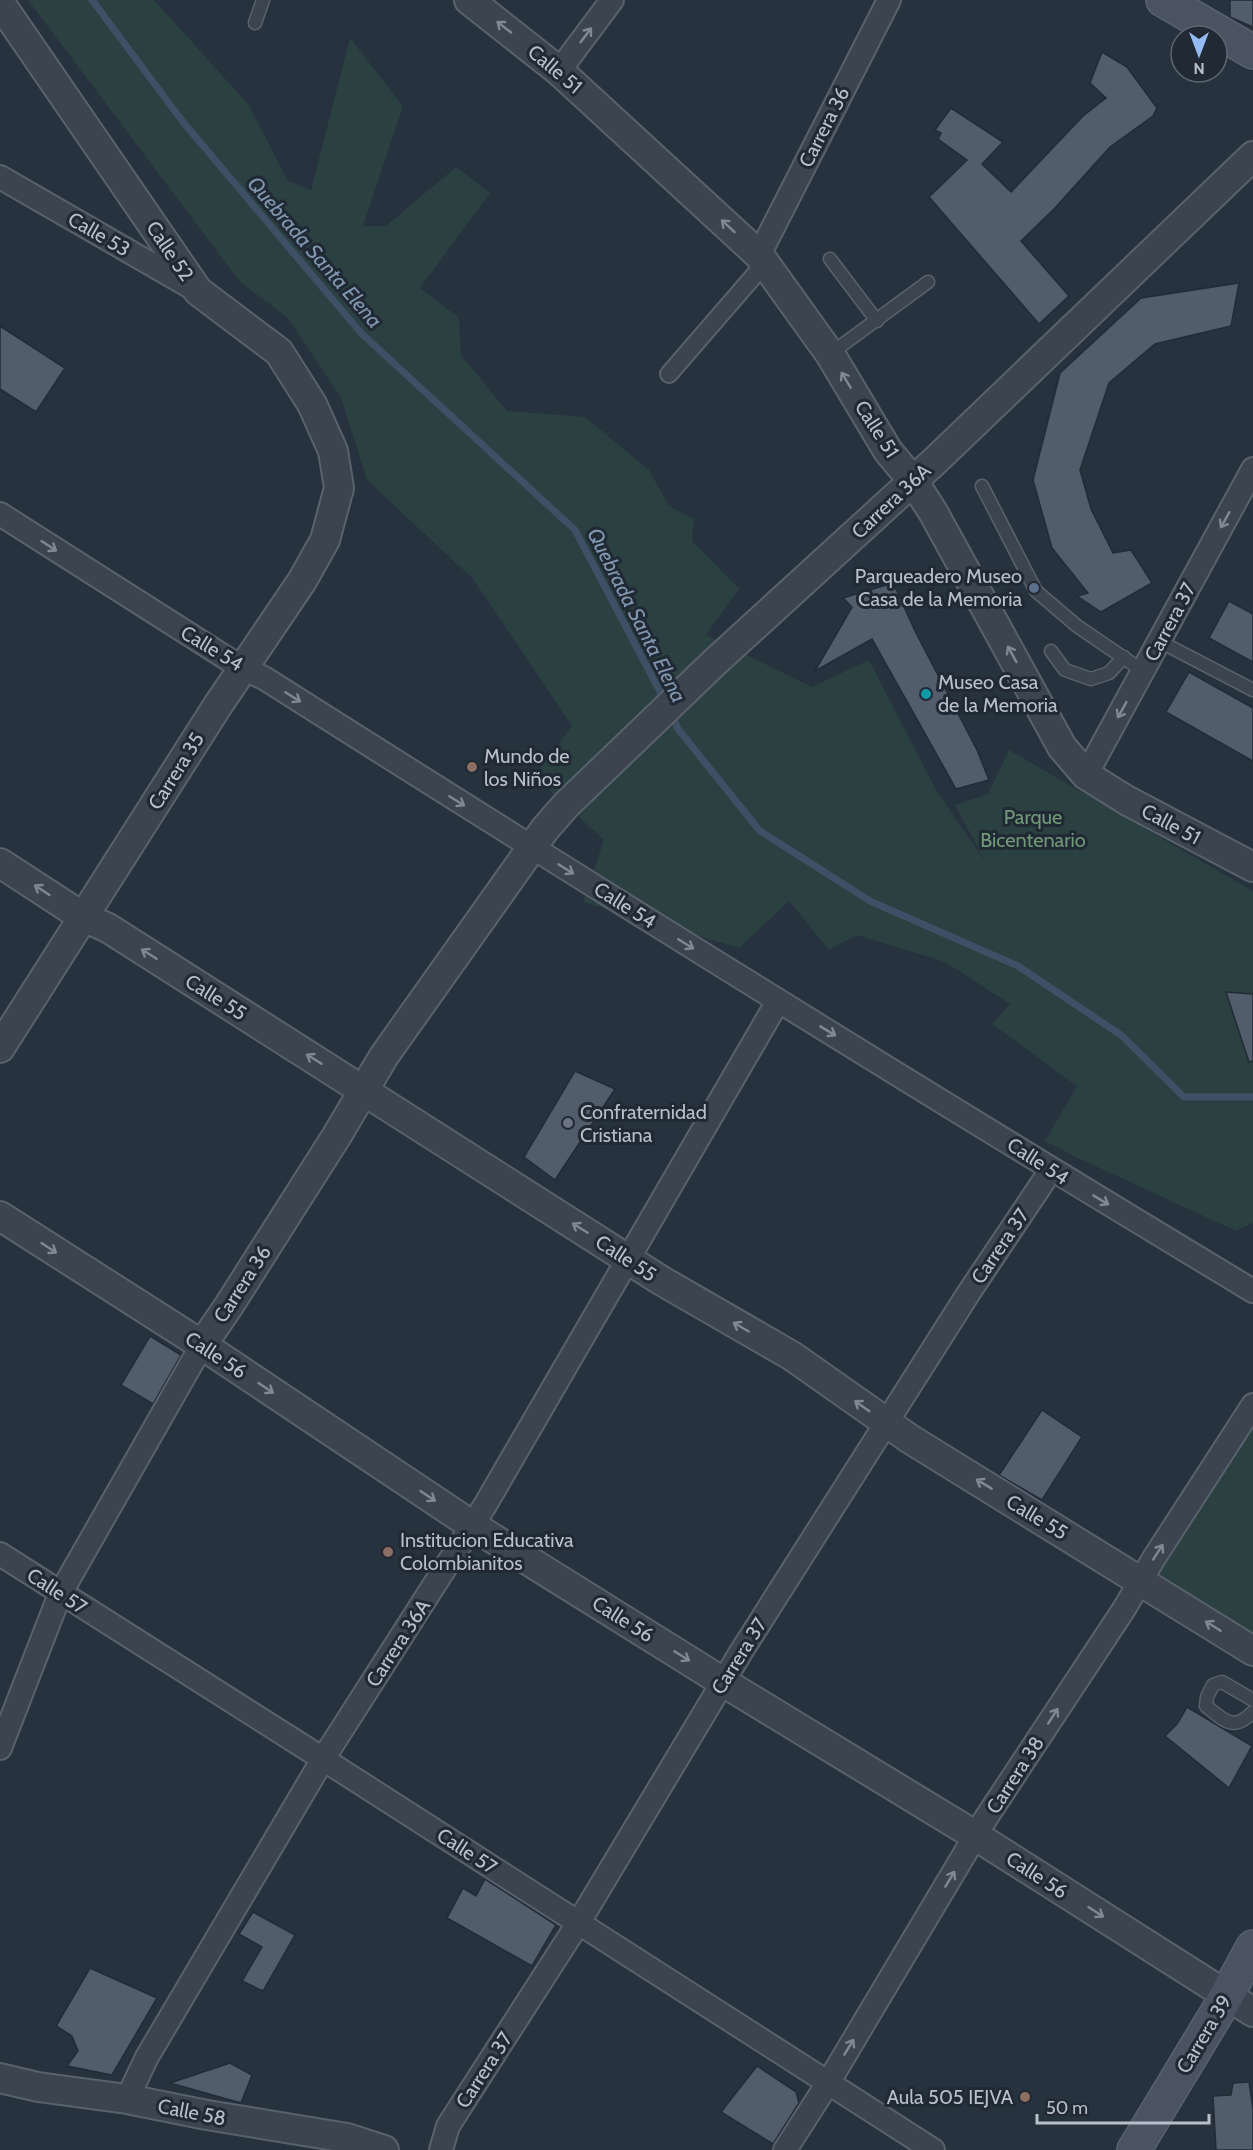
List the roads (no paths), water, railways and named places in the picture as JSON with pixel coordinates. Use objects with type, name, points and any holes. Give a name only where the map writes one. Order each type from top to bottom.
[{"type":"main road","points":[[1163,0],[1253,52]]},
{"type":"main road","name":"Carrera 39","points":[[1134,2150],[1240,2004],[1253,1947]]},
{"type":"street","name":"Calle 51","points":[[469,0],[559,71],[762,259],[830,354],[888,451],[913,481],[933,512],[1062,747],[1086,775],[1126,800],[1253,867]]},
{"type":"street","points":[[559,71],[612,0]]},
{"type":"street","name":"Carrera 36","points":[[762,259],[889,0]]},
{"type":"street","name":"Calle 52","points":[[0,3],[198,291],[279,352],[312,404],[333,451],[339,488]]},
{"type":"street","name":"Carrera 36A","points":[[532,847],[566,806],[716,661],[913,481],[1253,156]]},
{"type":"street","name":"Calle 53","points":[[0,177],[198,291]]},
{"type":"street","points":[[669,374],[762,259]]},
{"type":"street","name":"Carrera 37","points":[[1086,775],[1251,476]]},
{"type":"street","name":"Carrera 35","points":[[0,1048],[242,668],[302,581],[325,540],[339,488]]},
{"type":"street","name":"Calle 54","points":[[0,514],[242,668],[264,678],[778,1001],[992,1131],[1051,1170],[1253,1291]]},
{"type":"street","name":"Carrera 36","points":[[0,1748],[60,1594],[182,1383],[201,1345],[228,1307],[384,1056],[532,847]]},
{"type":"street","name":"Calle 55","points":[[0,863],[83,917],[108,928],[662,1281],[792,1356],[886,1423],[1253,1651]]},
{"type":"street","name":"Carrera 36A","points":[[127,2099],[147,2057],[323,1759],[473,1526],[778,1001]]},
{"type":"street","name":"Carrera 37","points":[[441,2150],[448,2126],[579,1922],[723,1682],[968,1294],[1051,1170]]},
{"type":"street","name":"Calle 56","points":[[0,1216],[201,1345],[473,1526],[976,1836],[1240,2004]]},
{"type":"street","name":"Carrera 38","points":[[785,2150],[828,2083],[976,1836],[1253,1405]]},
{"type":"street","name":"Calle 57","points":[[0,1554],[933,2150]]},
{"type":"street","name":"Calle 58","points":[[0,2078],[38,2087],[127,2099],[347,2138],[384,2150]]},
{"type":"lane","points":[[255,23],[263,0]]},
{"type":"lane","points":[[830,259],[877,321]]},
{"type":"lane","points":[[830,354],[928,282]]},
{"type":"lane","points":[[982,486],[1036,591],[1077,626],[1143,671]]},
{"type":"lane","points":[[1160,641],[1253,690]]},
{"type":"lane","points":[[1051,651],[1065,670],[1091,679],[1109,672],[1124,657]]},
{"type":"lane","points":[[1253,1700],[1222,1682],[1213,1685],[1207,1697],[1206,1706],[1225,1722],[1234,1724],[1244,1721],[1253,1712]]},
{"type":"waterway","name":"Quebrada Santa Elena","points":[[92,0],[183,122],[361,333],[575,530],[665,701]]},
{"type":"waterway","name":"Quebrada Santa Elena","points":[[671,713],[678,729],[760,831],[870,901],[1018,966],[1121,1035],[1184,1097],[1253,1097]]},
{"type":"place","name":"Parqueadero Museo Casa de la Memoria","points":[[1034,588]]},
{"type":"place","name":"Museo Casa de la Memoria","points":[[926,694]]},
{"type":"place","name":"Mundo de los Niños","points":[[472,767]]},
{"type":"place","name":"Confraternidad Cristiana","points":[[568,1123]]},
{"type":"place","name":"Institucion Educativa Colombianitos","points":[[388,1552]]},
{"type":"place","name":"Aula 505 IEJVA","points":[[1025,2097]]},
{"type":"park label","name":"Parque Bicentenario","points":[[1033,828]]}]
